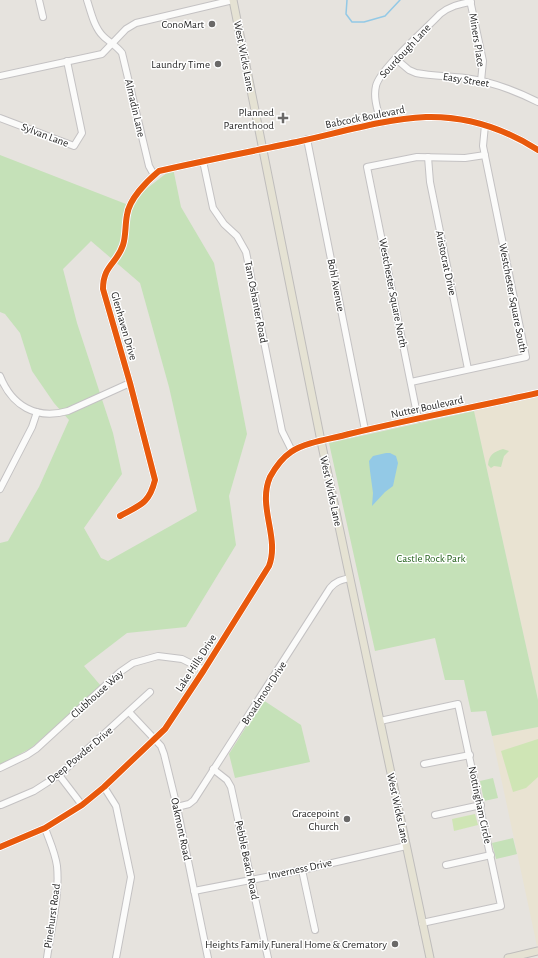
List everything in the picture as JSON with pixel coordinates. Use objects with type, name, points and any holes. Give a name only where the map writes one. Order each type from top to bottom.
[{"type":"main road","name":"West Wicks Lane","points":[[233,0],[321,441],[430,958]]},
{"type":"main road","points":[[508,958],[538,951]]},
{"type":"street","points":[[39,0],[43,17]]},
{"type":"street","name":"Almadin Lane","points":[[87,0],[98,29],[102,35],[122,53],[149,166],[154,175]]},
{"type":"street","points":[[0,76],[102,54],[126,29],[136,23],[233,0]]},
{"type":"street","name":"Sourdough Lane","points":[[381,123],[375,94],[379,78],[397,54],[447,9],[471,1]]},
{"type":"street","name":"Miners Place","points":[[471,1],[483,61],[481,81]]},
{"type":"street","name":"Easy Street","points":[[397,54],[409,70],[416,73],[481,81],[515,92],[538,102]]},
{"type":"street","name":"Sylvan Lane","points":[[0,118],[74,146],[82,134],[66,61]]},
{"type":"street","name":"Babcock Boulevard","points":[[262,149],[381,123],[428,117],[466,121],[484,125],[522,140],[538,150]]},
{"type":"street","name":"Westchester Square South","points":[[411,382],[526,357],[485,155],[483,139],[484,125]]},
{"type":"street","name":"Bohl Avenue","points":[[307,139],[365,430]]},
{"type":"street","name":"Glenhaven Drive","points":[[120,516],[142,504],[152,493],[155,480],[130,383],[103,290],[103,279],[108,268],[119,255],[123,245],[127,213],[131,201],[159,171],[262,149]]},
{"type":"street","points":[[428,157],[465,158],[485,155]]},
{"type":"street","name":"Westchester Square North","points":[[418,419],[367,167],[405,159],[428,157]]},
{"type":"street","name":"Aristocrat Drive","points":[[428,157],[430,182],[468,369]]},
{"type":"street","name":"Tam Oshanter Road","points":[[203,161],[213,208],[224,224],[237,236],[246,252],[282,431],[292,452]]},
{"type":"street","points":[[0,376],[1,384],[24,408],[52,414],[68,411],[130,383]]},
{"type":"street","name":"Nutter Boulevard","points":[[321,441],[365,430],[538,393]]},
{"type":"street","points":[[0,489],[32,427],[37,412]]},
{"type":"street","name":"Lake Hills Drive","points":[[0,847],[45,828],[82,805],[104,787],[165,729],[269,566],[272,546],[265,506],[269,479],[277,466],[292,452],[321,441]]},
{"type":"street","name":"Broadmoor Drive","points":[[177,807],[189,804],[194,800],[213,768],[222,758],[330,588],[335,582],[350,578]]},
{"type":"street","name":"Clubhouse Way","points":[[0,768],[36,749],[120,672],[133,663],[158,656],[169,656],[182,659],[204,670]]},
{"type":"street","name":"Deep Powder Drive","points":[[1,805],[34,791],[59,775],[150,692]]},
{"type":"street","name":"Nottingham Circle","points":[[380,721],[458,704],[491,855],[501,906],[422,923]]},
{"type":"street","name":"Oakmont Road","points":[[129,712],[161,746],[164,754],[177,807],[208,958]]},
{"type":"street","points":[[424,764],[470,755]]},
{"type":"street","name":"Pebble Beach Road","points":[[213,768],[227,780],[231,787],[268,958]]},
{"type":"street","points":[[59,775],[82,805]]},
{"type":"street","points":[[104,787],[116,806],[131,877],[116,958]]},
{"type":"street","points":[[435,815],[480,805]]},
{"type":"street","name":"Pinehurst Road","points":[[45,828],[54,851],[58,883],[47,958]]},
{"type":"street","name":"Inverness Drive","points":[[194,891],[302,870],[406,846]]},
{"type":"street","points":[[446,865],[491,855]]},
{"type":"street","points":[[302,870],[315,930]]},
{"type":"shaded area","points":[[538,397],[538,700],[474,411]]},
{"type":"shaded area","points":[[538,727],[538,945],[537,946],[492,736]]},
{"type":"green space","points":[[0,155],[126,204],[173,168],[181,207],[214,263],[247,434],[229,496],[236,545],[186,627],[127,633],[84,666],[101,686],[31,748],[0,765],[0,543],[8,541],[39,487],[69,420],[54,403],[32,371],[20,333],[5,314],[0,312]],"holes":[[[91,241],[140,283],[169,387],[197,511],[108,561],[101,558],[84,528],[122,474],[113,433],[77,323],[63,269]]]},
{"type":"green space","name":"Castle Rock Park","points":[[474,411],[538,700],[538,727],[492,736],[486,711],[471,712],[464,680],[445,680],[435,638],[375,651],[329,443]]},
{"type":"green space","points":[[503,449],[509,451],[504,456],[501,467],[494,466],[491,468],[488,465],[491,456],[495,452]]},
{"type":"green space","points":[[263,700],[301,725],[310,762],[235,778],[229,754]]},
{"type":"green space","points":[[538,739],[538,777],[526,788],[513,792],[501,751]]},
{"type":"green space","points":[[493,778],[498,798],[484,801],[480,781]]},
{"type":"green space","points":[[475,814],[478,825],[454,831],[452,819]]},
{"type":"green space","points":[[513,838],[517,854],[496,859],[492,843]]},
{"type":"water","points":[[386,453],[396,456],[398,463],[393,486],[372,506],[373,493],[369,461],[373,456]]},
{"type":"waterway","points":[[347,0],[346,14],[352,22],[364,22],[385,16],[400,0]]},
{"type":"cycle path","points":[[120,516],[143,503],[147,499],[153,488],[155,480],[130,383],[103,289],[105,275],[123,245],[128,209],[139,191],[154,175],[159,171],[301,141],[363,126],[410,118],[441,117],[470,121],[499,130],[538,150]]},
{"type":"cycle path","points":[[0,847],[45,828],[82,805],[104,787],[165,729],[269,566],[272,555],[272,544],[267,511],[267,488],[270,477],[279,463],[288,454],[319,441],[538,393]]},
{"type":"place","name":"ConoMart","points":[[212,24]]},
{"type":"place","name":"Laundry Time","points":[[218,64]]},
{"type":"place","name":"Planned Parenthood","points":[[283,118]]},
{"type":"place","name":"Gracepoint Church","points":[[347,819]]},
{"type":"place","name":"Heights Family Funeral Home & Crematory","points":[[395,944]]}]
